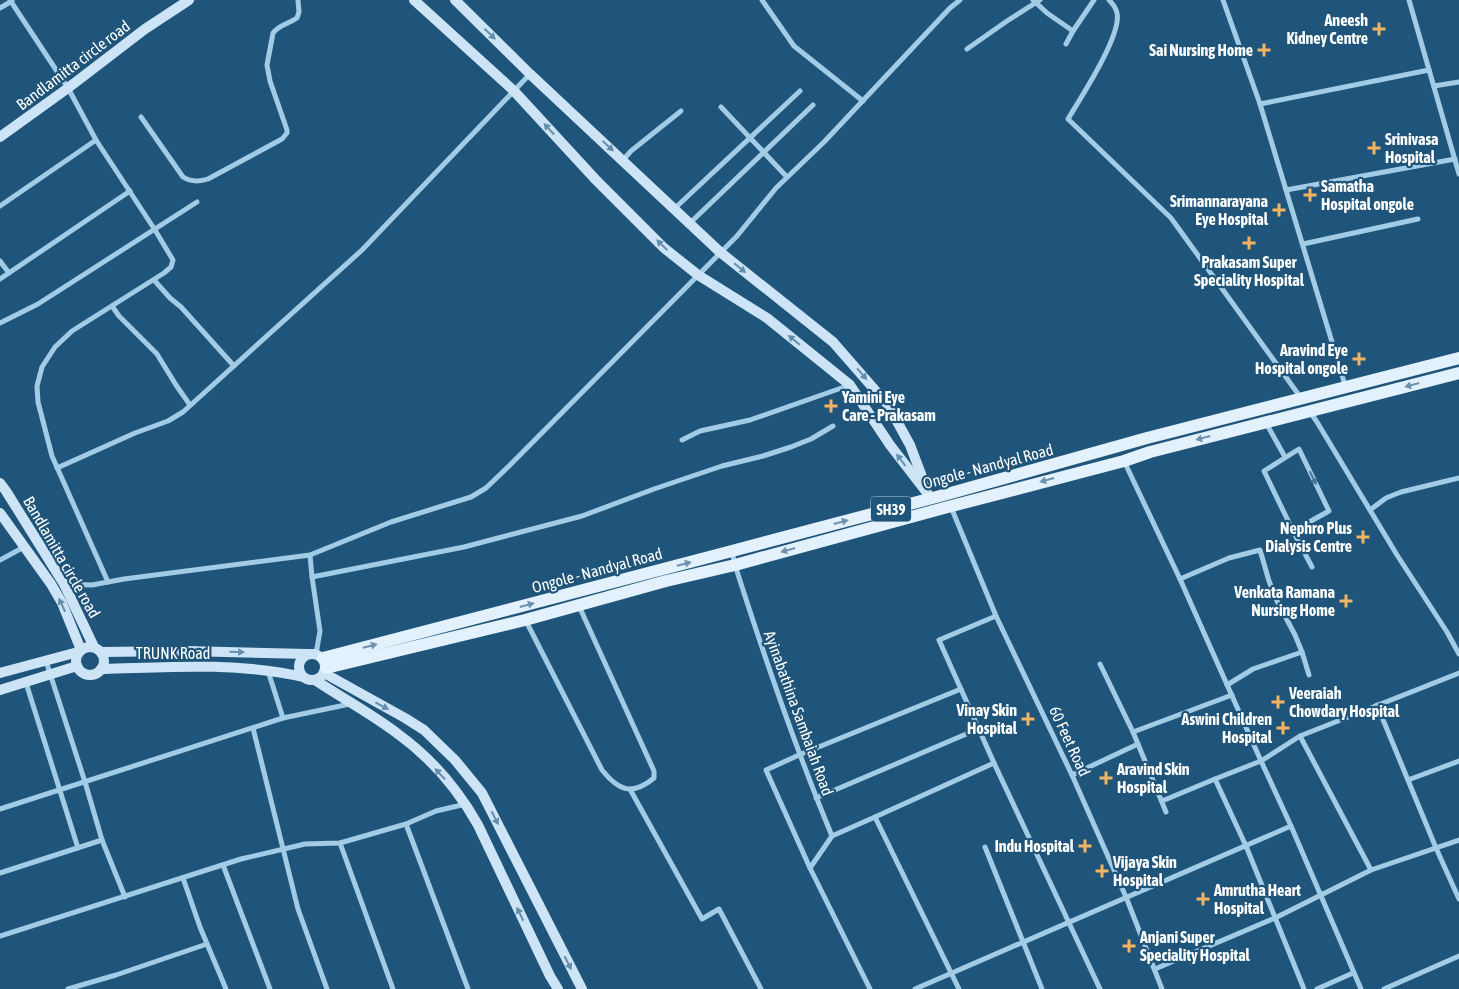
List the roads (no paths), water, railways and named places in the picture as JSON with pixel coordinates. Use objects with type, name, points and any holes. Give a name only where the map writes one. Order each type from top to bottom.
[{"type":"main road","name":"Ongole - Nandyal Road","points":[[948,500],[1223,418],[1459,358]]},
{"type":"main road","name":"Ongole - Nandyal Road","points":[[319,661],[732,552],[948,500],[1124,461],[1150,452],[1459,373]]},
{"type":"main road","points":[[1223,418],[1227,432]]},
{"type":"main road","name":"Ongole - Nandyal Road","points":[[319,661],[525,620],[666,581],[735,565],[932,504]]},
{"type":"street","name":"Bandlamitta circle road","points":[[0,137],[145,29],[189,0]]},
{"type":"street","points":[[141,117],[183,176],[193,181],[208,179],[282,139],[287,130],[270,81],[267,65],[273,34],[282,25],[297,18],[299,12],[298,0]]},
{"type":"street","points":[[414,0],[514,91],[596,180],[664,248],[698,275],[767,318],[850,385],[890,446],[932,504]]},
{"type":"street","points":[[455,0],[530,74],[720,252],[833,342],[888,405],[910,445],[932,504]]},
{"type":"street","points":[[762,0],[794,46],[863,101]]},
{"type":"street","points":[[53,588],[64,584],[92,585],[310,556],[391,522],[470,497],[486,488],[737,236],[776,188],[824,142],[950,8],[960,0]]},
{"type":"street","points":[[1066,44],[1073,30],[1094,0]]},
{"type":"street","points":[[1109,0],[1118,14],[1116,27],[1108,48],[1068,119],[1171,218],[1302,398]]},
{"type":"street","points":[[1223,0],[1260,104],[1346,387]]},
{"type":"street","points":[[1410,0],[1459,174]]},
{"type":"street","points":[[0,8],[11,1],[68,88],[96,140],[172,257],[172,264],[169,269],[72,331],[55,348],[42,368],[37,386],[38,402],[52,456],[108,582]]},
{"type":"street","points":[[967,49],[1036,1],[1047,13],[1073,30]]},
{"type":"street","points":[[1260,104],[1430,70]]},
{"type":"street","points":[[57,468],[136,433],[168,422],[183,412],[362,250],[530,74]]},
{"type":"street","points":[[1434,86],[1459,82]]},
{"type":"street","points":[[674,209],[800,91]]},
{"type":"street","points":[[690,223],[813,105]]},
{"type":"street","points":[[721,107],[787,177]]},
{"type":"street","points":[[623,160],[631,151],[681,111]]},
{"type":"street","points":[[0,206],[96,140]]},
{"type":"street","points":[[1286,190],[1455,159]]},
{"type":"street","points":[[0,279],[130,191]]},
{"type":"street","points":[[0,323],[38,304],[198,202]]},
{"type":"street","points":[[1303,244],[1418,219]]},
{"type":"street","points":[[0,261],[9,273]]},
{"type":"street","points":[[154,280],[234,366]]},
{"type":"street","points":[[112,306],[119,316],[156,354],[190,405]]},
{"type":"street","points":[[682,440],[700,431],[750,420],[850,385]]},
{"type":"street","points":[[1309,411],[1459,654]]},
{"type":"street","points":[[1265,422],[1285,457]]},
{"type":"street","points":[[312,577],[464,547],[582,516],[722,466],[791,447],[833,426]]},
{"type":"street","points":[[1293,531],[1329,511],[1299,449],[1264,471],[1293,531],[1312,567]]},
{"type":"street","points":[[1124,461],[1180,579],[1361,989]]},
{"type":"street","points":[[1370,510],[1386,498],[1401,492],[1459,478]]},
{"type":"street","name":"Bandlamitta circle road","points":[[0,483],[64,584],[97,650]]},
{"type":"street","name":"60 Feet Road","points":[[948,500],[996,616],[1072,775],[1126,897],[1162,989]]},
{"type":"street","points":[[1,516],[62,603],[80,651],[76,659],[77,666],[82,672],[88,675],[101,669],[103,658],[97,650]]},
{"type":"street","points":[[0,560],[24,547]]},
{"type":"street","points":[[1180,579],[1229,558],[1260,550],[1269,581],[1302,652],[1309,675]]},
{"type":"street","name":"Ayinabathina Sambaiah Road","points":[[732,552],[771,677],[799,755],[832,836]]},
{"type":"street","points":[[310,556],[320,632],[319,661],[322,676],[315,680]]},
{"type":"street","points":[[525,620],[602,770],[619,788],[631,791],[654,778],[654,771],[579,605]]},
{"type":"street","points":[[996,616],[939,640],[994,764],[1100,989]]},
{"type":"street","points":[[0,673],[89,647],[97,650],[186,651],[319,661]]},
{"type":"street","points":[[1227,685],[1253,669],[1302,652]]},
{"type":"street","points":[[303,677],[299,667],[303,657],[319,661],[424,730],[460,766],[482,792],[582,989]]},
{"type":"street","points":[[46,661],[86,782],[102,840],[125,897]]},
{"type":"street","points":[[1100,664],[1133,732],[1166,812]]},
{"type":"street","points":[[0,690],[77,666]]},
{"type":"street","name":"TRUNK Road","points":[[101,669],[184,667],[246,669],[303,677],[308,680],[315,680],[400,735],[444,777],[466,804],[558,989]]},
{"type":"street","points":[[268,671],[283,718]]},
{"type":"street","points":[[1162,801],[1261,761],[1300,736],[1459,673]]},
{"type":"street","points":[[28,686],[78,848]]},
{"type":"street","points":[[870,989],[810,868],[766,770],[961,689]]},
{"type":"street","points":[[1133,732],[1232,695]]},
{"type":"street","points":[[0,809],[283,718],[351,704]]},
{"type":"street","points":[[1377,705],[1459,899]]},
{"type":"street","points":[[253,728],[298,909],[327,989]]},
{"type":"street","points":[[816,798],[978,729]]},
{"type":"street","points":[[1300,736],[1371,870]]},
{"type":"street","points":[[1072,775],[1138,744]]},
{"type":"street","points":[[1408,780],[1459,761]]},
{"type":"street","points":[[810,868],[832,836],[994,764]]},
{"type":"street","points":[[1216,778],[1246,846],[1304,989]]},
{"type":"street","points":[[631,791],[702,919],[719,909],[760,989]]},
{"type":"street","points":[[0,936],[241,859],[305,844],[340,843],[406,824],[436,811],[466,804]]},
{"type":"street","points":[[875,817],[959,989]]},
{"type":"street","points":[[406,824],[468,989]]},
{"type":"street","points":[[916,989],[1290,826]]},
{"type":"street","points":[[0,873],[102,840]]},
{"type":"street","points":[[1155,969],[1276,918],[1371,870],[1459,840]]},
{"type":"street","points":[[340,843],[393,989]]},
{"type":"street","points":[[985,847],[1042,989]]},
{"type":"street","points":[[223,865],[270,989]]},
{"type":"street","points":[[183,878],[226,989]]},
{"type":"street","points":[[68,989],[208,944]]},
{"type":"street","points":[[1384,989],[1459,956]]},
{"type":"street","points":[[1317,989],[1353,973]]},
{"type":"place","name":"Aneesh Kidney Centre","points":[[1379,29]]},
{"type":"place","name":"Sai Nursing Home","points":[[1264,50]]},
{"type":"place","name":"Srinivasa Hospital","points":[[1374,148]]},
{"type":"place","name":"Samatha Hospital ongole","points":[[1310,195]]},
{"type":"place","name":"Srimannarayana Eye Hospital","points":[[1279,210]]},
{"type":"place","name":"Prakasam Super Speciality Hospital","points":[[1249,243]]},
{"type":"place","name":"Aravind Eye Hospital ongole","points":[[1359,359]]},
{"type":"place","name":"Yamini Eye Care - Prakasam","points":[[831,406]]},
{"type":"place","name":"Nephro Plus Dialysis Centre","points":[[1363,537]]},
{"type":"place","name":"Venkata Ramana Nursing Home","points":[[1346,601]]},
{"type":"place","name":"Veeraiah Chowdary Hospital","points":[[1278,702]]},
{"type":"place","name":"Vinay Skin Hospital","points":[[1028,719]]},
{"type":"place","name":"Aswini Children Hospital","points":[[1283,728]]},
{"type":"place","name":"Aravind Skin Hospital","points":[[1106,778]]},
{"type":"place","name":"Indu Hospital","points":[[1085,846]]},
{"type":"place","name":"Vijaya Skin Hospital","points":[[1102,871]]},
{"type":"place","name":"Amrutha Heart Hospital","points":[[1203,899]]},
{"type":"place","name":"Anjani Super Speciality Hospital","points":[[1129,946]]}]
